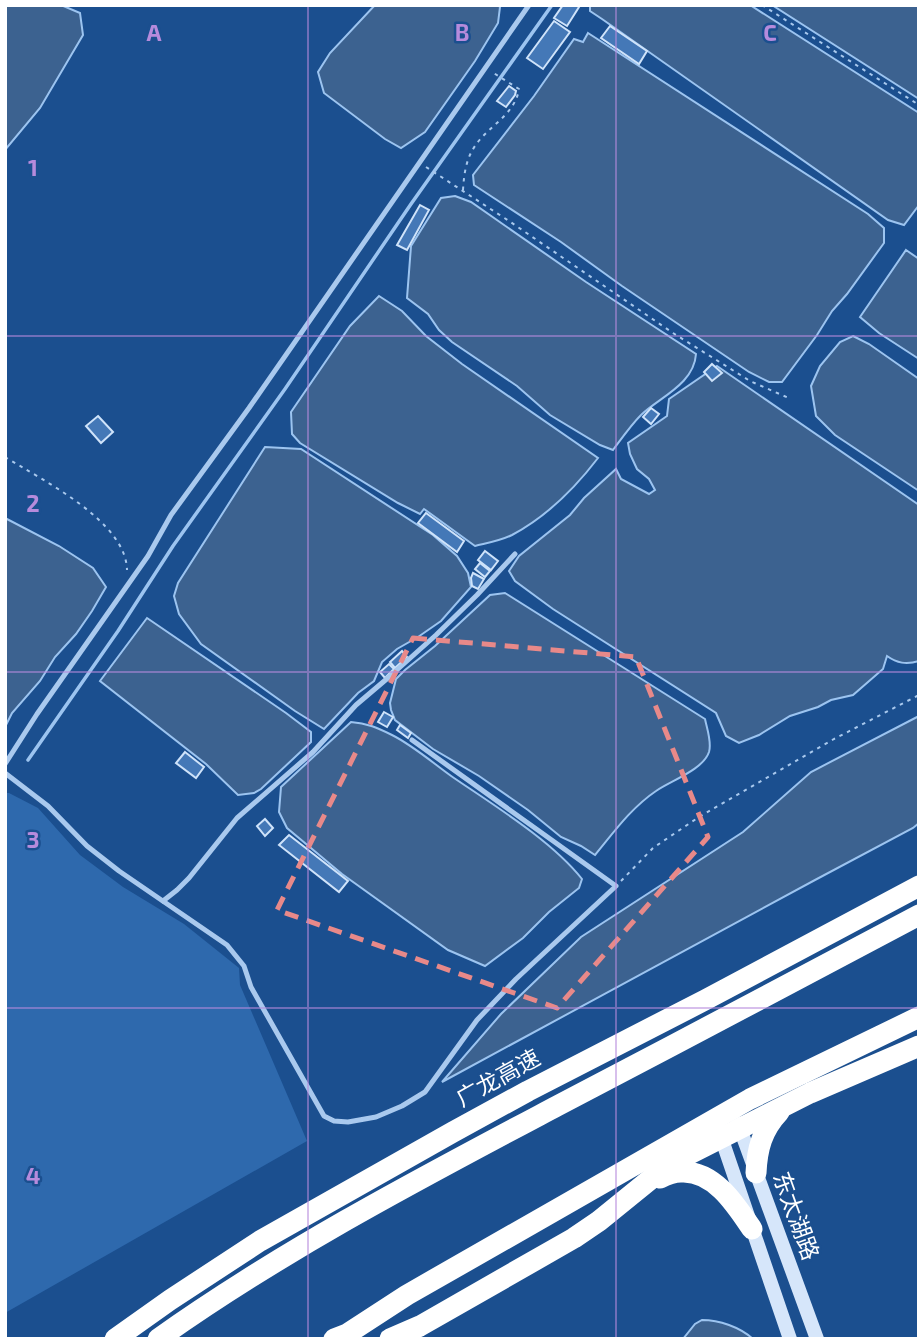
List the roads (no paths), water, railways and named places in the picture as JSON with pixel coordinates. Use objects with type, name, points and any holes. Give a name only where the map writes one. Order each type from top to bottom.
[{"type":"highway","name":"广龙高速","points":[[115,1339],[260,1241],[528,1090],[919,886]]},
{"type":"highway","points":[[158,1339],[275,1262],[406,1187],[919,915]]},
{"type":"highway","points":[[390,1339],[420,1326],[599,1222],[641,1185],[727,1124],[750,1099],[919,1017]]},
{"type":"highway","points":[[334,1339],[347,1334],[407,1295],[727,1124],[786,1105],[919,1046]]},
{"type":"highway","points":[[756,1173],[757,1153],[765,1129],[786,1105]]},
{"type":"highway","points":[[641,1185],[680,1171],[698,1174],[716,1184],[752,1228]]},
{"type":"main road","name":"东太湖路","points":[[727,1124],[756,1173],[817,1339]]},
{"type":"main road","name":"东太湖路","points":[[727,1124],[752,1228],[790,1339]]},
{"type":"main road","points":[[769,1278],[769,1265],[775,1261],[784,1262],[791,1269]]},
{"type":"lane","points":[[5,764],[148,556],[171,515],[249,408],[529,5]]},
{"type":"lane","points":[[163,901],[189,878],[237,818],[313,752],[356,705],[436,635],[515,554]]},
{"type":"lane","points":[[5,773],[48,806],[87,846],[118,871],[227,944],[244,966],[257,999],[324,1116],[334,1121],[348,1122],[376,1117],[402,1106],[425,1091],[477,1020],[516,979],[616,886],[412,740]]},
{"type":"waterway","points":[[28,760],[118,631],[173,546],[552,5]]}]
